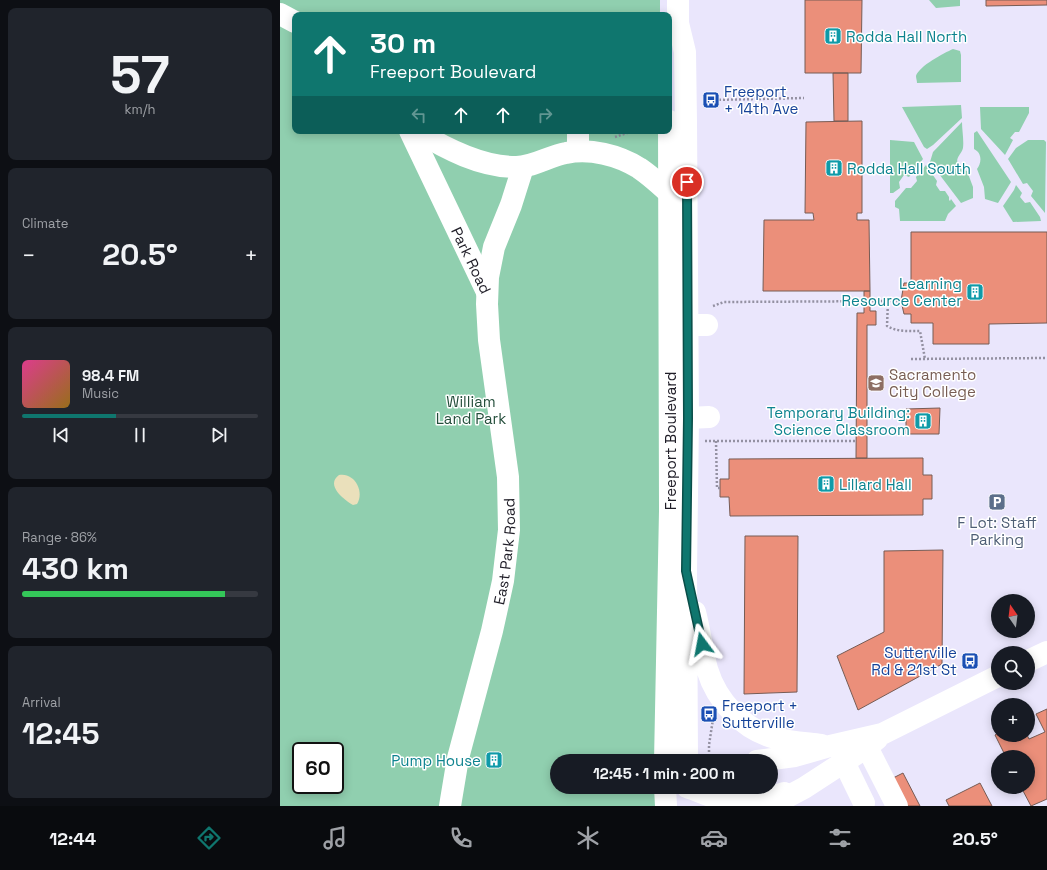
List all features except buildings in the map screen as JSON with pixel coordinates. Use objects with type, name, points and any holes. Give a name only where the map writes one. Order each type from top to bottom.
[{"type":"main road","name":"Freeport Boulevard","points":[[678,0],[673,24],[685,52],[687,210],[701,319],[688,418],[686,571],[687,754]]},
{"type":"main road","points":[[280,14],[292,20]]},
{"type":"main road","name":"Park Road","points":[[411,134],[487,292]]},
{"type":"main road","points":[[422,134],[439,145],[460,154],[504,166],[523,167],[552,156],[578,141],[603,153],[630,163],[646,173],[687,210]]},
{"type":"main road","name":"Freeport Boulevard","points":[[665,754],[670,511],[669,134]]},
{"type":"main road","name":"Park Road","points":[[487,292],[488,277],[494,247],[511,205],[523,167]]},
{"type":"main road","name":"East Park Road","points":[[450,806],[458,758],[494,624],[503,581],[509,530],[508,477],[489,340],[487,292]]},
{"type":"main road","points":[[688,418],[709,417]]},
{"type":"main road","points":[[686,571],[707,668],[720,697],[741,720],[757,731],[775,738],[830,746]]},
{"type":"main road","points":[[1035,658],[1047,652]]},
{"type":"main road","points":[[770,806],[804,788],[875,740],[991,680]]},
{"type":"main road","points":[[778,758],[795,756],[830,746],[875,740]]},
{"type":"main road","points":[[875,740],[897,806]]},
{"type":"main road","points":[[844,762],[864,803]]},
{"type":"main road","points":[[706,794],[723,800],[750,802],[804,788]]},
{"type":"main road","points":[[665,794],[666,806]]},
{"type":"main road","points":[[686,794],[686,806]]},
{"type":"path","points":[[711,100],[804,98]]},
{"type":"path","points":[[610,139],[624,134]]},
{"type":"path","points":[[888,301],[887,326],[899,331],[920,331],[925,359]]},
{"type":"path","points":[[701,319],[716,306],[724,302],[901,301]]},
{"type":"path","points":[[911,359],[1047,358]]},
{"type":"path","points":[[705,441],[857,441]]},
{"type":"path","points":[[716,441],[717,488],[720,488]]},
{"type":"path","points":[[709,754],[713,716]]},
{"type":"green space","name":"William Land Park","points":[[280,0],[660,0],[660,12],[292,12],[292,134],[660,134],[661,489],[655,754],[550,754],[550,794],[655,794],[655,806],[280,806]]},
{"type":"green space","points":[[929,0],[960,0],[960,6],[936,8]]},
{"type":"green space","points":[[953,49],[960,51],[961,55],[961,82],[917,83],[916,76],[922,68],[932,60]]},
{"type":"green space","points":[[961,105],[962,118],[927,149],[924,147],[902,107]]},
{"type":"green space","points":[[980,107],[1029,107],[1029,113],[1019,132],[1015,132],[1010,138],[1013,140],[1005,155],[981,129]]},
{"type":"green space","points":[[962,122],[963,148],[957,162],[960,168],[967,171],[973,187],[973,198],[961,203],[930,162],[933,152]]},
{"type":"green space","points":[[977,131],[1011,182],[998,203],[985,199],[984,187],[977,169],[980,163],[980,155],[974,149],[974,133]]},
{"type":"green space","points":[[890,140],[914,142],[923,159],[909,177],[904,175],[899,182],[900,188],[893,193],[890,193]]},
{"type":"green space","points":[[1028,140],[1044,140],[1046,142],[1045,213],[1031,196],[1033,191],[1027,183],[1023,184],[1008,159],[1016,148]]},
{"type":"green space","points":[[926,165],[937,181],[936,185],[940,191],[945,191],[949,197],[949,200],[950,201],[951,199],[956,206],[948,214],[945,221],[900,221],[899,209],[895,207],[895,201],[906,188],[911,188],[917,181],[916,177]]},
{"type":"green space","points":[[1016,185],[1022,193],[1020,197],[1025,203],[1030,202],[1041,221],[1013,222],[1003,206]]},
{"type":"sand","points":[[339,475],[349,476],[357,484],[360,494],[357,504],[353,505],[349,503],[337,492],[334,483],[335,479]]},
{"type":"place","name":"Rodda Hall North","points":[[833,36]]},
{"type":"place","name":"Freeport + 14th Ave","points":[[711,100]]},
{"type":"place","name":"Rodda Hall South","points":[[834,168]]},
{"type":"place","name":"Learning Resource Center","points":[[975,292]]},
{"type":"place","name":"Sacramento City College","points":[[876,383]]},
{"type":"place","name":"Temporary Building: Science Classroom","points":[[923,421]]},
{"type":"place","name":"Lillard Hall","points":[[826,484]]},
{"type":"place","name":"F Lot: Staff Parking","points":[[997,502]]},
{"type":"place","name":"Sutterville Rd & 21st St","points":[[970,661]]},
{"type":"place","name":"Freeport + Sutterville","points":[[709,714]]},
{"type":"place","name":"Pump House","points":[[494,760]]},
{"type":"route","points":[[687,182],[688,418],[686,571],[702,644]]}]
